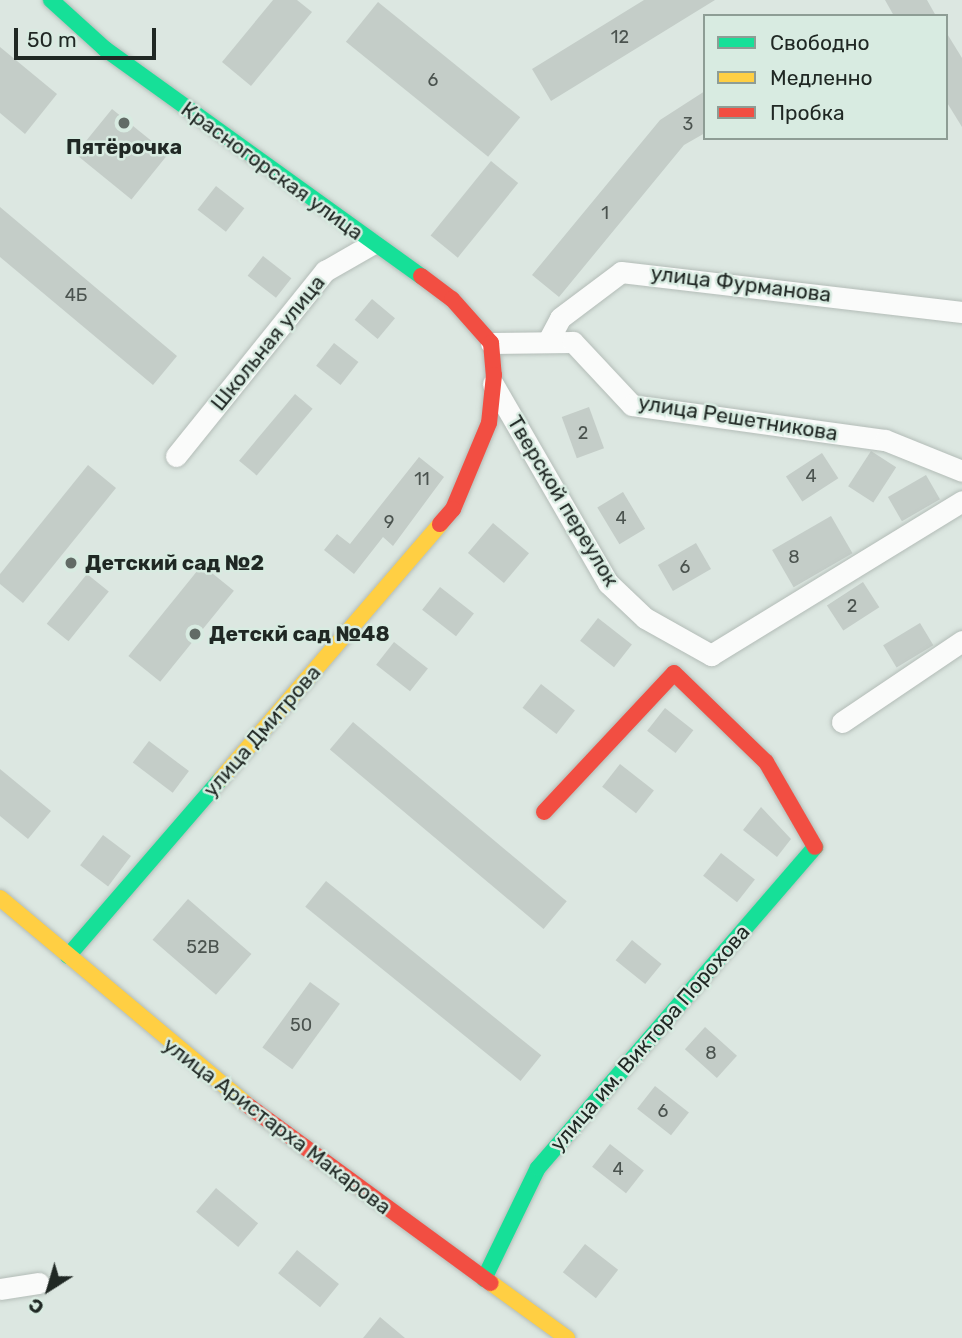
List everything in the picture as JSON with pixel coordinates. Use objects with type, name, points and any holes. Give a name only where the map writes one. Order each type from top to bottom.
[{"type":"street","name":"Красногорская улица","points":[[51,0],[105,49],[372,244],[452,299],[491,344]]},
{"type":"street","name":"Школьная улица","points":[[176,456],[325,271],[372,244]]},
{"type":"street","name":"улица Фурманова","points":[[548,341],[560,318],[621,272],[962,312]]},
{"type":"street","name":"улица Решетникова","points":[[491,344],[573,342],[632,405],[885,440],[962,471]]},
{"type":"street","name":"улица Дмитрова","points":[[68,956],[453,509],[488,422],[493,384],[491,344]]},
{"type":"street","name":"Тверской переулок","points":[[493,384],[608,583],[645,618],[711,655],[962,501]]},
{"type":"street","points":[[842,722],[962,641]]},
{"type":"street","name":"улица им. Виктора Порохова","points":[[484,1279],[538,1168],[587,1103],[816,848],[766,762],[674,673],[544,811]]},
{"type":"street","name":"улица Аристарха Макарова","points":[[0,898],[274,1128],[567,1338]]},
{"type":"street","points":[[0,1289],[39,1283]]},
{"type":"building","points":[[273,0],[297,0],[312,12],[251,86],[222,62]]},
{"type":"building","points":[[644,0],[715,0],[551,101],[532,69]]},
{"type":"building","points":[[885,0],[927,0],[935,14],[893,14]]},
{"type":"building","points":[[378,2],[520,117],[488,157],[346,42]]},
{"type":"building","points":[[948,35],[962,58],[962,127],[948,104]]},
{"type":"building","points":[[0,47],[57,94],[25,134],[0,113]]},
{"type":"building","points":[[703,92],[703,134],[684,145],[559,297],[532,275],[660,120]]},
{"type":"building","points":[[112,109],[168,154],[131,199],[75,154]]},
{"type":"building","points":[[491,161],[518,183],[458,258],[431,236]]},
{"type":"building","points":[[216,186],[244,208],[226,232],[198,210]]},
{"type":"building","points":[[0,207],[177,356],[153,385],[0,257]]},
{"type":"building","points":[[263,256],[291,278],[276,298],[248,276]]},
{"type":"building","points":[[372,299],[395,318],[378,339],[355,320]]},
{"type":"building","points":[[334,343],[358,362],[341,385],[316,366]]},
{"type":"building","points":[[295,394],[313,409],[257,475],[239,461]]},
{"type":"building","points":[[589,407],[604,448],[577,458],[562,417]]},
{"type":"building","points":[[871,451],[896,467],[873,503],[848,486]]},
{"type":"building","points":[[822,453],[838,478],[802,502],[786,476]]},
{"type":"building","points":[[419,457],[444,477],[393,546],[383,537],[354,574],[324,550],[337,534],[350,544]]},
{"type":"building","points":[[88,465],[116,488],[23,603],[0,584],[0,574]]},
{"type":"building","points":[[926,475],[940,499],[902,521],[888,497]]},
{"type":"building","points":[[623,492],[645,529],[619,544],[597,507]]},
{"type":"building","points":[[831,516],[852,553],[794,587],[772,550]]},
{"type":"building","points":[[493,523],[529,553],[504,583],[468,553]]},
{"type":"building","points":[[696,543],[711,569],[673,591],[658,565]]},
{"type":"building","points":[[202,565],[234,591],[160,682],[128,656]]},
{"type":"building","points":[[87,574],[109,592],[68,641],[47,624]]},
{"type":"building","points":[[863,582],[879,607],[843,631],[827,605]]},
{"type":"building","points":[[440,587],[474,613],[456,636],[422,610]]},
{"type":"building","points":[[598,618],[632,644],[614,667],[580,641]]},
{"type":"building","points":[[920,623],[933,645],[897,667],[883,645]]},
{"type":"building","points":[[394,642],[428,668],[410,691],[376,665]]},
{"type":"building","points":[[541,684],[575,710],[556,734],[523,708]]},
{"type":"building","points":[[665,708],[693,730],[676,753],[647,731]]},
{"type":"building","points":[[353,722],[567,901],[544,929],[330,750]]},
{"type":"building","points":[[149,741],[189,771],[173,793],[133,763]]},
{"type":"building","points":[[620,764],[654,790],[636,813],[602,787]]},
{"type":"building","points":[[0,769],[51,811],[28,839],[0,816]]},
{"type":"building","points":[[761,807],[791,839],[777,857],[743,830]]},
{"type":"building","points":[[103,835],[131,856],[108,886],[80,865]]},
{"type":"building","points":[[721,853],[755,879],[737,902],[703,876]]},
{"type":"building","points":[[326,881],[541,1055],[521,1081],[305,907]]},
{"type":"building","points":[[188,899],[251,954],[216,995],[153,940]]},
{"type":"building","points":[[632,940],[662,964],[645,984],[616,960]]},
{"type":"building","points":[[310,982],[340,1004],[292,1069],[262,1048]]},
{"type":"building","points":[[705,1027],[737,1056],[717,1078],[685,1049]]},
{"type":"building","points":[[655,1086],[689,1112],[671,1135],[637,1109]]},
{"type":"building","points":[[610,1144],[644,1170],[626,1193],[592,1167]]},
{"type":"building","points":[[216,1188],[258,1223],[238,1247],[196,1212]]},
{"type":"building","points":[[585,1244],[618,1270],[596,1298],[563,1272]]},
{"type":"building","points":[[297,1250],[339,1284],[320,1307],[278,1273]]},
{"type":"building","points":[[380,1317],[405,1338],[363,1338]]},
{"type":"traffic: fast","points":[[51,0],[105,49],[421,276]]},
{"type":"traffic: fast","points":[[68,956],[221,779]]},
{"type":"traffic: fast","points":[[484,1279],[538,1168],[815,847]]},
{"type":"traffic: slow","points":[[221,779],[440,524]]},
{"type":"traffic: slow","points":[[0,898],[246,1104]]},
{"type":"traffic: slow","points":[[491,1283],[567,1338]]},
{"type":"traffic: jam","points":[[421,276],[452,299],[491,343],[494,375],[489,423],[453,509],[440,524]]},
{"type":"traffic: jam","points":[[544,812],[674,673],[766,762],[815,847]]},
{"type":"traffic: jam","points":[[246,1104],[491,1283]]},
{"type":"place","name":"Пятёрочка","points":[[124,123]]},
{"type":"place","name":"Детский сад №2","points":[[71,563]]},
{"type":"place","name":"Детскй сад №48","points":[[195,634]]}]
